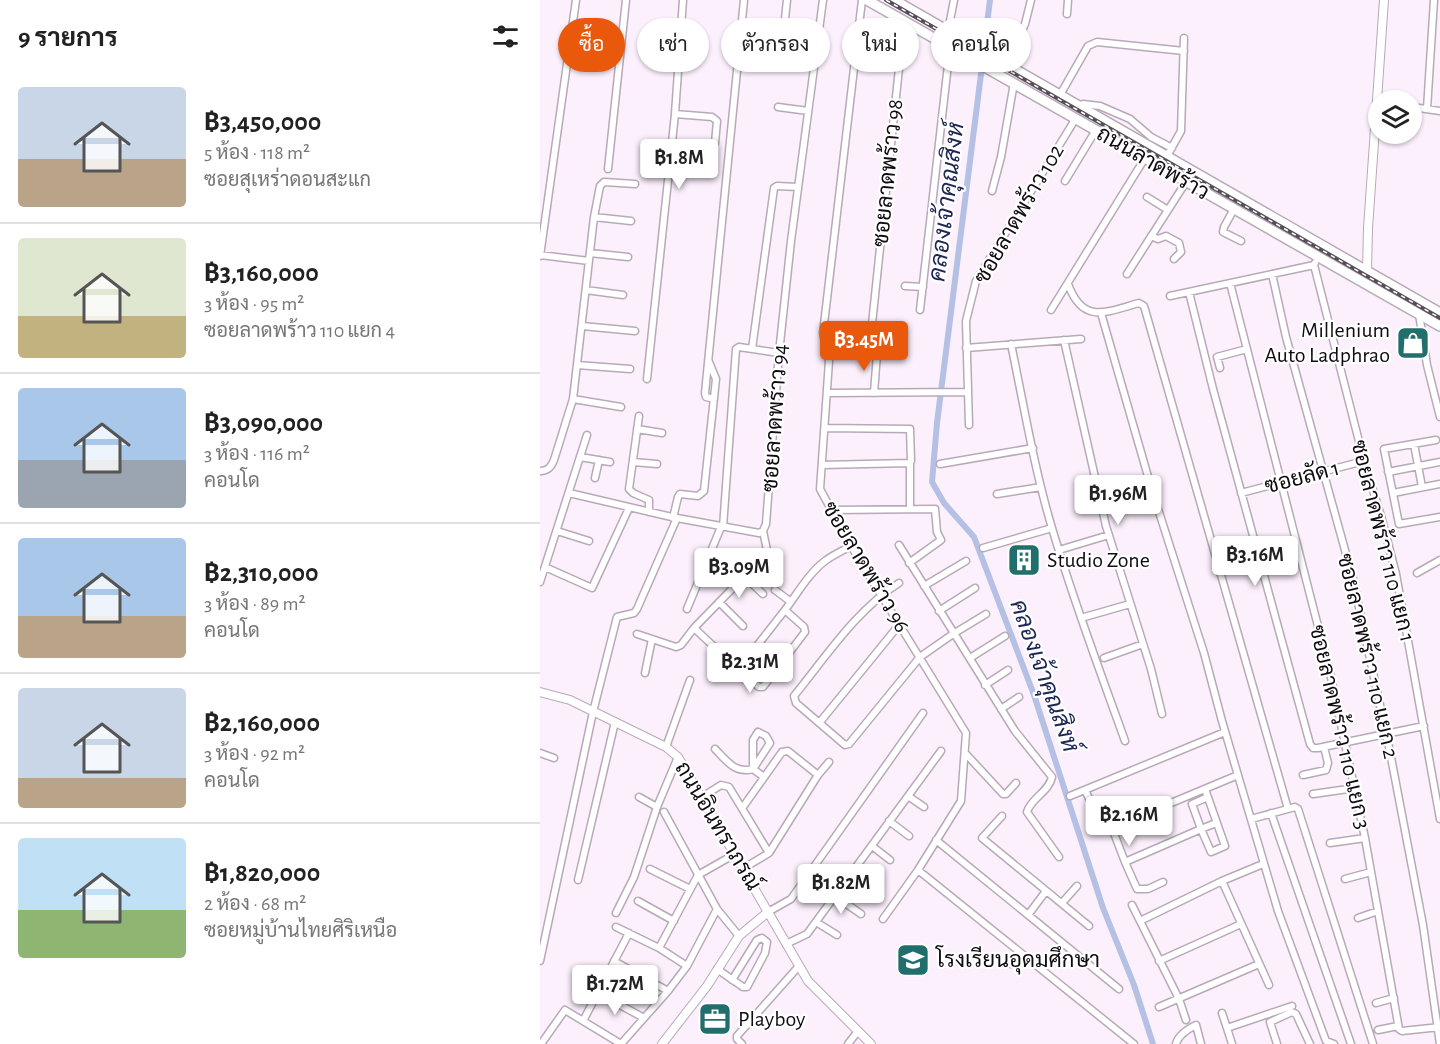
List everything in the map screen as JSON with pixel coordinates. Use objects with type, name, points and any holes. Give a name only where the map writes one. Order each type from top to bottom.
[{"type":"main road","name":"ถนนลาดพร้าว","points":[[865,0],[898,18]]},
{"type":"main road","name":"ถนนลาดพร้าว","points":[[894,0],[931,21]]},
{"type":"main road","name":"ถนนลาดพร้าว","points":[[994,72],[1234,209],[1316,261],[1440,326]]},
{"type":"main road","name":"ถนนลาดพร้าว","points":[[1020,72],[1081,107],[1170,152],[1440,313]]},
{"type":"main road","points":[[1417,313],[1420,302]]},
{"type":"street","points":[[576,0],[540,255],[589,261]]},
{"type":"street","points":[[608,169],[626,0]]},
{"type":"street","points":[[647,379],[675,114],[684,0]]},
{"type":"street","points":[[714,399],[705,395],[744,0]]},
{"type":"street","points":[[786,18],[788,0]]},
{"type":"street","name":"ซอยลาดพร้าว 94","points":[[744,576],[767,552],[763,531],[769,498],[779,353],[823,0]]},
{"type":"street","name":"ซอยลาดพร้าว 96","points":[[865,0],[823,333],[829,361],[820,489],[851,546],[966,733],[961,801],[918,870],[883,919]]},
{"type":"street","points":[[951,18],[954,0]]},
{"type":"street","points":[[1026,18],[1031,0]]},
{"type":"street","points":[[1067,14],[1068,0]]},
{"type":"street","points":[[1379,90],[1384,0]]},
{"type":"street","points":[[1427,109],[1434,0]]},
{"type":"street","points":[[1170,152],[1181,131],[1184,38]]},
{"type":"street","points":[[1060,95],[1088,46],[1092,43],[1184,51]]},
{"type":"street","name":"ซอยลาดพร้าว 98","points":[[872,324],[899,72]]},
{"type":"street","points":[[920,310],[947,72]]},
{"type":"street","points":[[992,190],[1001,157],[1014,83]]},
{"type":"street","points":[[778,107],[808,111]]},
{"type":"street","points":[[1422,108],[1440,111]]},
{"type":"street","points":[[675,114],[715,119],[717,121],[715,142]]},
{"type":"street","name":"ซอยลาดพร้าว 102","points":[[969,425],[966,321],[976,281],[1076,118]]},
{"type":"street","points":[[1065,181],[1096,130]]},
{"type":"street","points":[[1367,271],[1375,144]]},
{"type":"street","points":[[1051,310],[1145,158]]},
{"type":"street","points":[[540,471],[551,468],[573,399],[594,217],[600,186],[604,182],[634,184]]},
{"type":"street","points":[[1127,274],[1186,182]]},
{"type":"street","points":[[752,349],[774,188],[777,186],[798,187]]},
{"type":"street","points":[[1147,197],[1168,210]]},
{"type":"street","points":[[1234,209],[1223,232],[1241,241]]},
{"type":"street","points":[[594,217],[631,221]]},
{"type":"street","points":[[1151,236],[1158,239],[1166,236],[1179,243],[1181,252],[1174,259]]},
{"type":"street","points":[[590,253],[628,257]]},
{"type":"street","points":[[1170,296],[1272,274],[1316,261]]},
{"type":"street","name":"ซอยลาดพร้าว 110 แยก 1","points":[[1316,261],[1364,461],[1396,574],[1440,819]]},
{"type":"street","name":"ซอยลาดพร้าว 110 แยก 2","points":[[1272,274],[1286,337],[1353,579],[1386,732],[1423,925],[1440,1044]]},
{"type":"street","name":"ซอยลาดพร้าว 110 แยก 3","points":[[1230,283],[1346,741],[1398,1026]]},
{"type":"street","points":[[1068,284],[1075,302],[1089,311],[1101,313],[1139,303],[1144,306],[1288,808]]},
{"type":"street","points":[[905,286],[922,287]]},
{"type":"street","points":[[586,290],[623,295]]},
{"type":"street","points":[[1189,292],[1213,389],[1310,744],[1313,748],[1324,747],[1386,732],[1424,726]]},
{"type":"street","points":[[1101,313],[1155,498],[1204,653],[1263,864],[1321,1029],[1326,1041],[1334,1044]]},
{"type":"street","points":[[1417,313],[1440,417]]},
{"type":"street","points":[[582,326],[635,332]]},
{"type":"street","points":[[966,348],[1081,339]]},
{"type":"street","points":[[1064,340],[1109,535],[1162,714]]},
{"type":"street","points":[[1011,344],[1041,487],[1052,528],[1125,741]]},
{"type":"street","points":[[687,609],[722,527],[736,349],[739,347],[779,353]]},
{"type":"street","points":[[1220,368],[1217,357],[1247,349]]},
{"type":"street","points":[[874,393],[877,354]]},
{"type":"street","points":[[540,961],[593,712],[617,617],[634,613],[637,609],[675,518],[678,496],[680,494],[698,496],[704,491],[716,379],[708,362]]},
{"type":"street","points":[[577,365],[630,369]]},
{"type":"street","points":[[828,393],[967,392]]},
{"type":"street","points":[[573,399],[621,407]]},
{"type":"street","points":[[639,417],[629,489],[636,495],[649,500],[649,512]]},
{"type":"street","points":[[825,428],[910,429],[912,432],[910,509]]},
{"type":"street","points":[[638,429],[662,432]]},
{"type":"street","points":[[540,582],[587,435]]},
{"type":"street","points":[[1436,440],[1384,449],[1399,524],[1440,517]]},
{"type":"street","points":[[1414,444],[1422,487]]},
{"type":"street","points":[[940,464],[1033,448]]},
{"type":"street","points":[[580,456],[610,462]]},
{"type":"street","points":[[595,478],[599,460]]},
{"type":"street","name":"ซอยลัด 1","points":[[1241,493],[1364,461]]},
{"type":"street","points":[[633,462],[657,464]]},
{"type":"street","points":[[1388,472],[1440,462]]},
{"type":"street","points":[[822,465],[910,463]]},
{"type":"street","points":[[1393,493],[1440,484]]},
{"type":"street","points":[[997,494],[1041,487]]},
{"type":"street","points":[[569,493],[675,518],[759,533],[763,531]]},
{"type":"street","points":[[545,567],[592,588],[629,508]]},
{"type":"street","points":[[833,510],[935,509],[937,532],[941,540],[909,562]]},
{"type":"street","points":[[983,548],[1052,528]]},
{"type":"street","points":[[556,531],[589,541]]},
{"type":"street","points":[[1059,550],[1109,535]]},
{"type":"street","points":[[898,545],[1015,731],[1052,777],[1047,788],[1028,807],[1027,812],[1059,857]]},
{"type":"street","points":[[785,610],[804,627],[805,632],[764,687],[759,687],[741,669],[785,610],[791,602],[826,560],[851,546]]},
{"type":"street","points":[[1417,573],[1440,560]]},
{"type":"street","points":[[924,586],[966,561]]},
{"type":"street","points":[[637,634],[679,647],[744,576],[763,594]]},
{"type":"street","points":[[899,583],[881,594],[860,616],[794,696],[796,704],[845,745],[849,744],[920,657],[986,614]]},
{"type":"street","points":[[939,611],[975,588]]},
{"type":"street","points":[[775,590],[791,602]]},
{"type":"street","points":[[719,602],[743,626]]},
{"type":"street","points":[[1081,618],[1130,604]]},
{"type":"street","points":[[820,723],[900,625]]},
{"type":"street","points":[[694,628],[725,657]]},
{"type":"street","points":[[970,658],[1005,636]]},
{"type":"street","points":[[645,673],[652,639]]},
{"type":"street","points":[[1104,658],[1143,644]]},
{"type":"street","points":[[986,685],[1008,670]]},
{"type":"street","points":[[666,747],[690,680]]},
{"type":"street","name":"ถนนอินทราภรณ์","points":[[540,692],[570,700],[666,747],[678,757],[815,990],[871,1044]]},
{"type":"street","points":[[1001,709],[1019,697]]},
{"type":"street","points":[[662,1044],[707,986],[739,936],[768,912],[791,899],[923,713]]},
{"type":"street","points":[[578,880],[615,722]]},
{"type":"street","points":[[715,749],[732,767],[745,772],[753,770],[770,742],[766,736],[758,732],[753,740],[753,770]]},
{"type":"street","points":[[1070,796],[1225,732]]},
{"type":"street","points":[[1303,775],[1326,770],[1328,763],[1324,747]]},
{"type":"street","points":[[786,944],[807,934],[941,750]]},
{"type":"street","points":[[742,807],[785,751],[818,775]]},
{"type":"street","points":[[540,753],[554,758]]},
{"type":"street","points":[[965,753],[1003,794],[1006,794],[1016,783]]},
{"type":"street","points":[[616,913],[634,877],[657,807],[678,757]]},
{"type":"street","points":[[744,868],[769,853],[818,775],[829,762]]},
{"type":"street","points":[[753,770],[764,777]]},
{"type":"street","points":[[1085,790],[1102,826],[1106,829],[1238,775]]},
{"type":"street","points":[[702,797],[721,785],[729,787],[769,853]]},
{"type":"street","points":[[1313,794],[1355,788]]},
{"type":"street","points":[[1205,789],[1208,797],[1216,823],[1225,846],[1211,852],[1192,804],[1208,797]]},
{"type":"street","points":[[908,796],[924,807]]},
{"type":"street","points":[[639,797],[657,807]]},
{"type":"street","points":[[1251,819],[1288,808],[1298,809],[1373,1043],[1363,1044]]},
{"type":"street","points":[[664,812],[717,909],[739,936]]},
{"type":"street","points":[[1271,813],[1351,1044]]},
{"type":"street","points":[[1002,816],[982,838],[1089,926]]},
{"type":"street","points":[[890,821],[909,836]]},
{"type":"street","points":[[1125,862],[1216,823]]},
{"type":"street","points":[[1112,828],[1137,889],[1148,889],[1163,882]]},
{"type":"street","points":[[1330,843],[1365,838]]},
{"type":"street","points":[[936,840],[1119,989]]},
{"type":"street","points":[[872,846],[890,860]]},
{"type":"street","points":[[659,948],[698,874],[735,854]]},
{"type":"street","points":[[1140,921],[1222,881],[1263,864]]},
{"type":"street","points":[[651,869],[690,889]]},
{"type":"street","points":[[854,870],[875,885]]},
{"type":"street","points":[[918,870],[1134,1044]]},
{"type":"street","points":[[1345,879],[1371,873]]},
{"type":"street","points":[[1222,881],[1269,985]]},
{"type":"street","points":[[1062,903],[1077,885]]},
{"type":"street","points":[[1028,915],[1046,891]]},
{"type":"street","points":[[835,896],[861,914]]},
{"type":"street","points":[[638,902],[674,921]]},
{"type":"street","points":[[1132,905],[1179,999],[1186,1020]]},
{"type":"street","points":[[541,1044],[565,1010],[621,1044],[687,966],[717,909]]},
{"type":"street","points":[[1358,918],[1378,911]]},
{"type":"street","points":[[816,922],[837,935]]},
{"type":"street","points":[[1159,961],[1241,924]]},
{"type":"street","points":[[616,927],[659,948],[687,966]]},
{"type":"street","points":[[583,1021],[628,933]]},
{"type":"street","points":[[717,969],[732,980],[743,987],[747,987],[765,953],[767,942],[762,938],[758,940],[732,980]]},
{"type":"street","points":[[1011,964],[1020,952]]},
{"type":"street","points":[[614,962],[668,991]]},
{"type":"street","points":[[1159,1008],[1259,964]]},
{"type":"street","points":[[742,1044],[737,1036],[799,966]]},
{"type":"street","points":[[598,993],[644,1018]]},
{"type":"street","points":[[1376,1003],[1394,998]]},
{"type":"street","points":[[1227,1029],[1292,1006]]},
{"type":"street","points":[[1277,1044],[1270,1022],[1292,1012],[1296,1014],[1310,1044]]},
{"type":"street","points":[[1222,1014],[1232,1044]]},
{"type":"street","points":[[1176,1044],[1184,1033],[1196,1025],[1201,1044]]},
{"type":"street","points":[[1378,1029],[1398,1026],[1402,1031],[1439,1027]]},
{"type":"street","points":[[848,1044],[858,1032]]},
{"type":"waterway","name":"คลองเจ้าคุณสิงห์","points":[[988,18],[990,0]]},
{"type":"waterway","name":"คลองเจ้าคุณสิงห์","points":[[981,74],[937,423],[932,482],[944,503],[974,537],[1034,695],[1103,908],[1134,985],[1153,1044]]},
{"type":"railway","points":[[886,0],[1440,318]]},
{"type":"place","name":"Millenium Auto Ladphrao","points":[[1413,343]]},
{"type":"place","name":"Studio Zone","points":[[1024,560]]},
{"type":"place","name":"โรงเรียนอุดมศึกษา","points":[[913,960]]},
{"type":"place","name":"Playboy","points":[[715,1019]]}]
